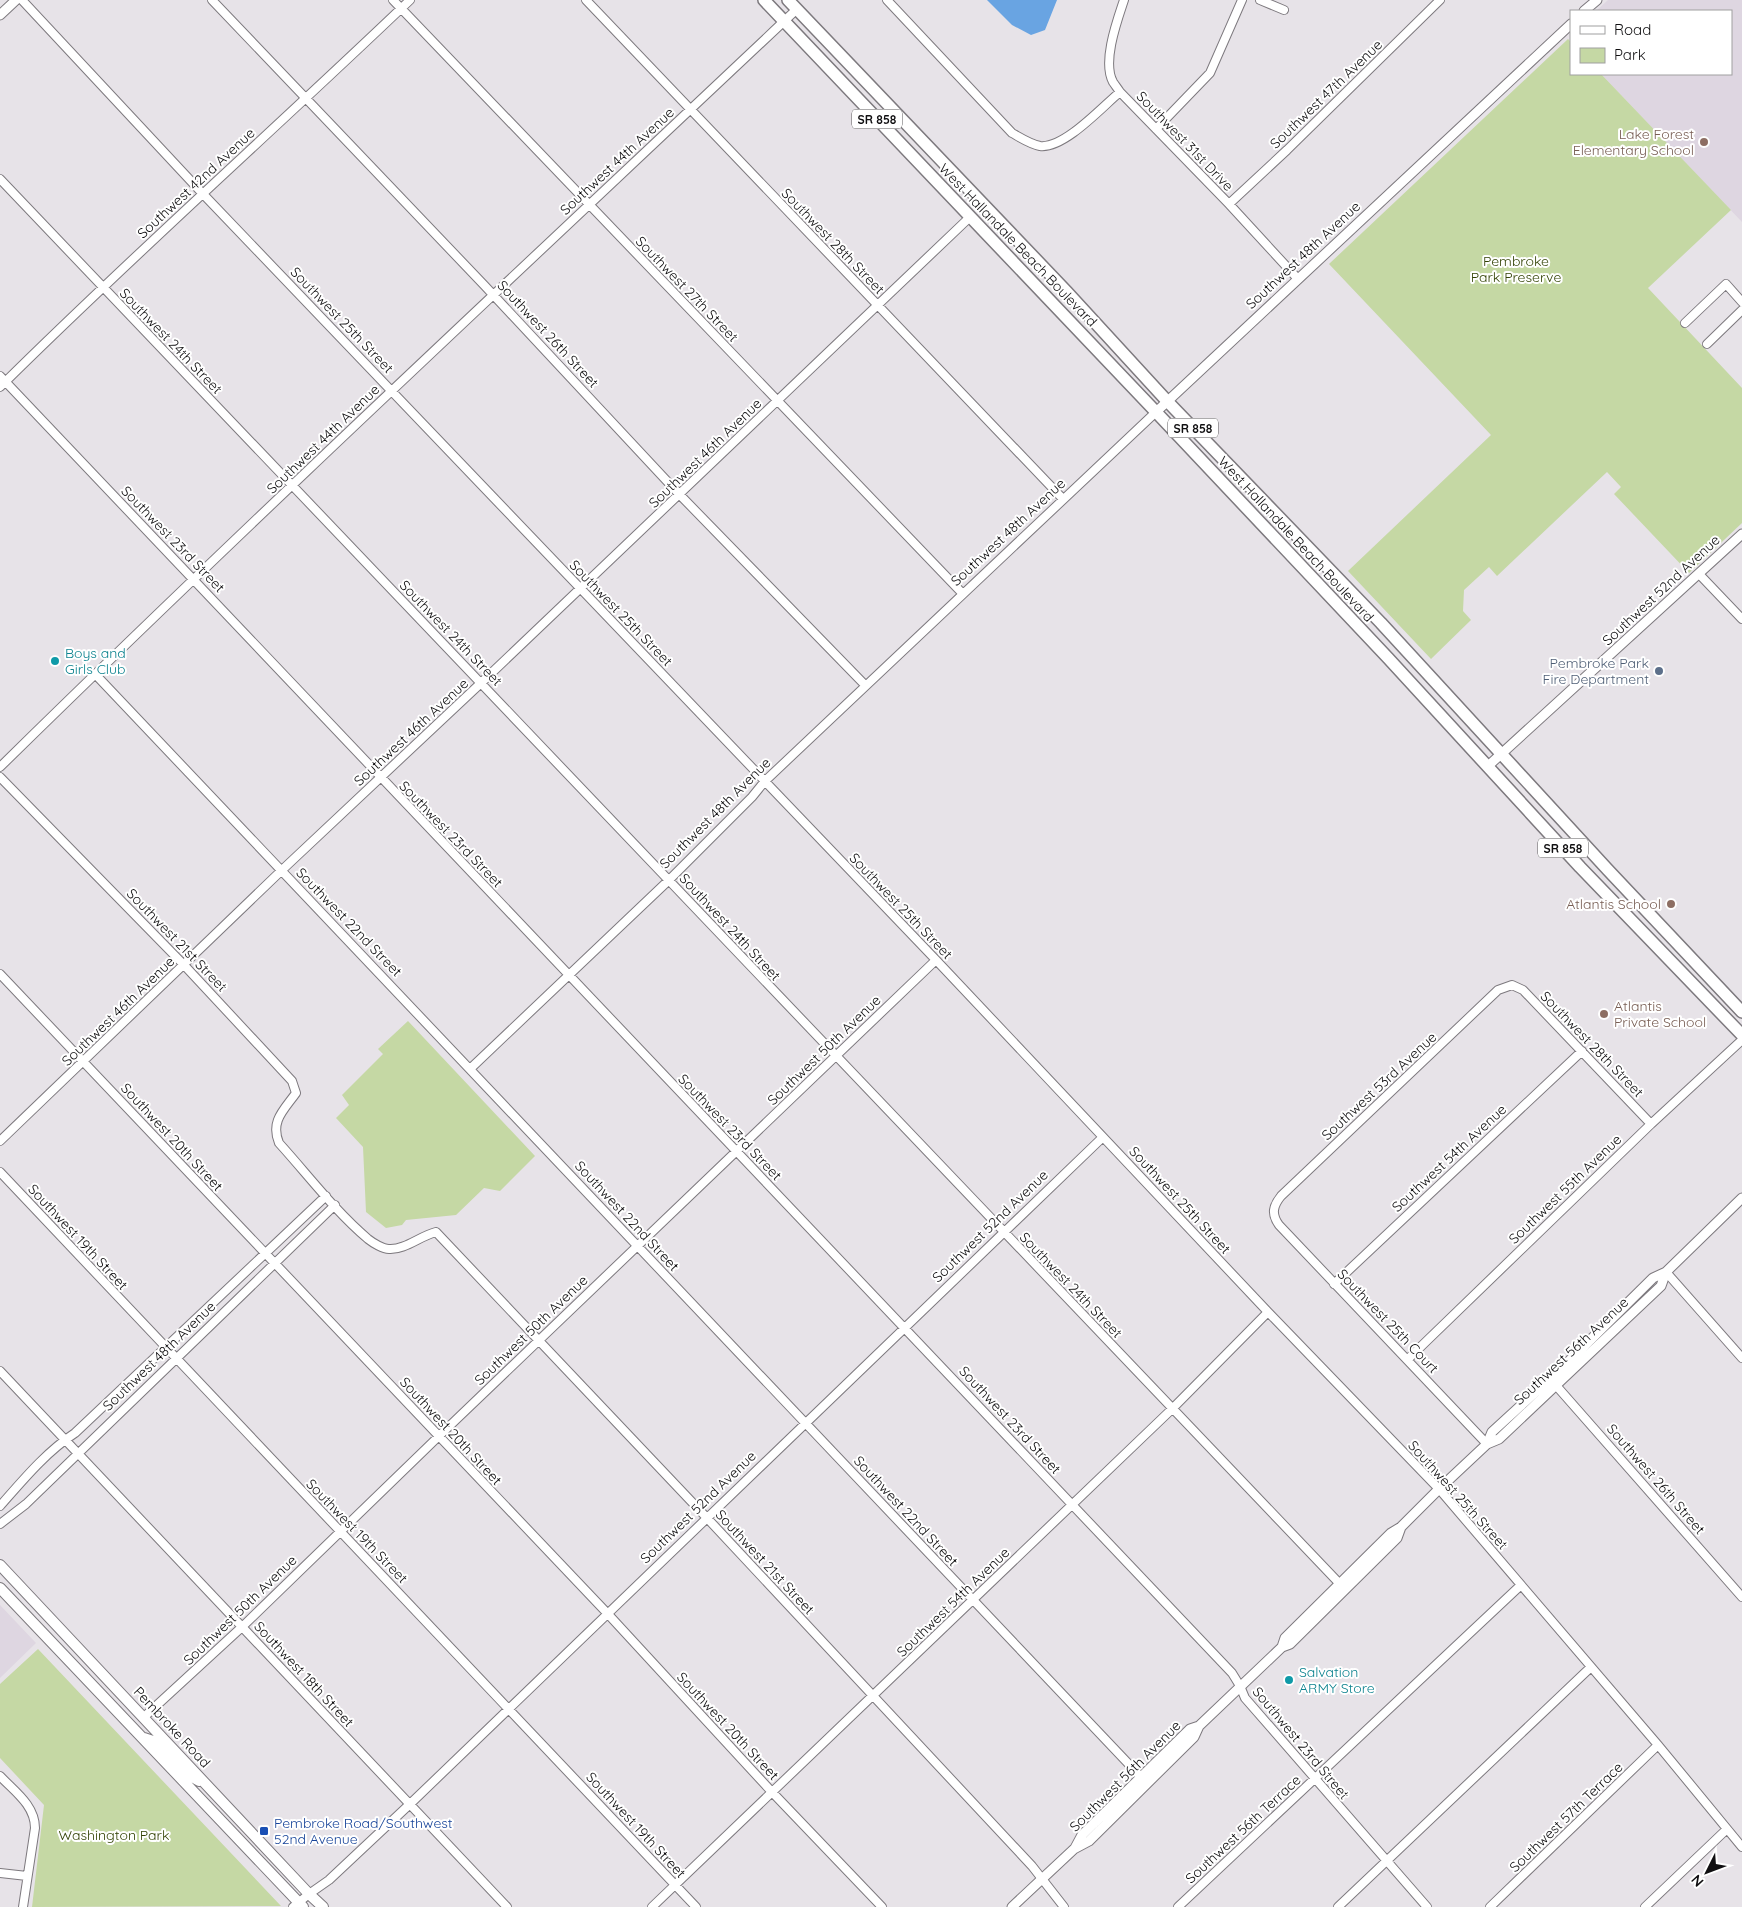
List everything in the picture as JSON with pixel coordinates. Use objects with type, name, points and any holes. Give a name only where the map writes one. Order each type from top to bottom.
[{"type":"main road","name":"West Hallandale Beach Boulevard","points":[[764,0],[1388,658],[1580,867],[1742,1035]]},
{"type":"main road","name":"West Hallandale Beach Boulevard","points":[[788,0],[1167,401],[1381,624],[1742,1012]]},
{"type":"main road","points":[[910,153],[924,158],[964,200],[981,204]]},
{"type":"main road","points":[[970,217],[992,225],[1034,270],[1053,279]]},
{"type":"main road","points":[[1381,624],[1386,636],[1388,658]]},
{"type":"main road","name":"Pembroke Road","points":[[0,1565],[323,1907]]},
{"type":"main road","name":"Pembroke Road","points":[[0,1588],[141,1736],[298,1906]]},
{"type":"main road","points":[[61,1652],[78,1662],[124,1710],[144,1717]]},
{"type":"main road","points":[[141,1736],[156,1742],[187,1774],[208,1786]]},
{"type":"street","points":[[0,15],[16,0]]},
{"type":"street","name":"Southwest 25th Street","points":[[22,0],[203,194],[1439,1489],[1658,1745],[1742,1847]]},
{"type":"street","name":"Southwest 26th Street","points":[[212,0],[493,294],[679,494],[865,685]]},
{"type":"street","name":"Southwest 27th Street","points":[[394,0],[963,594]]},
{"type":"street","name":"Southwest 42nd Avenue","points":[[2,382],[410,0]]},
{"type":"street","name":"Southwest 28th Street","points":[[586,0],[1063,499]]},
{"type":"street","points":[[887,0],[1012,133],[1026,142],[1040,146],[1051,146],[1064,140],[1120,92]]},
{"type":"street","name":"Southwest 31st Drive","points":[[1124,0],[1116,25],[1109,59],[1112,81],[1120,92],[1229,204],[1298,279]]},
{"type":"street","points":[[1156,129],[1210,73],[1242,0]]},
{"type":"street","points":[[1260,0],[1284,10]]},
{"type":"street","points":[[1425,0],[1432,8]]},
{"type":"street","name":"Southwest 47th Avenue","points":[[1229,204],[1440,0]]},
{"type":"street","points":[[1585,10],[1597,0]]},
{"type":"street","name":"Southwest 44th Avenue","points":[[0,767],[292,485],[797,9]]},
{"type":"street","name":"Southwest 48th Avenue","points":[[470,1068],[669,880],[752,798],[765,781],[865,685],[1570,25]]},
{"type":"street","name":"Southwest 24th Street","points":[[0,179],[1339,1584]]},
{"type":"street","name":"Southwest 46th Avenue","points":[[0,1141],[282,870],[970,217]]},
{"type":"street","points":[[1685,322],[1726,284],[1742,302]]},
{"type":"street","points":[[1707,344],[1742,310]]},
{"type":"street","name":"Southwest 23rd Street","points":[[2,382],[194,579],[380,778],[1232,1673],[1245,1698],[1427,1907]]},
{"type":"street","name":"Southwest 52nd Avenue","points":[[1488,766],[1742,534]]},
{"type":"street","points":[[1699,574],[1742,619]]},
{"type":"street","name":"Southwest 22nd Street","points":[[95,674],[1141,1777]]},
{"type":"street","name":"Southwest 21st Street","points":[[0,777],[184,965],[292,1081],[296,1093],[276,1122],[275,1133],[278,1143],[326,1196]]},
{"type":"street","name":"Southwest 50th Avenue","points":[[144,1717],[243,1626],[438,1436],[936,960]]},
{"type":"street","name":"Southwest 20th Street","points":[[0,974],[607,1613],[771,1791],[882,1907]]},
{"type":"street","name":"Southwest 28th Street","points":[[1512,985],[1523,990],[1651,1124]]},
{"type":"street","name":"Southwest 53rd Avenue","points":[[1273,1214],[1276,1203],[1281,1196],[1498,990],[1512,985]]},
{"type":"street","name":"Southwest 55th Avenue","points":[[1408,1359],[1651,1124],[1742,1040]]},
{"type":"street","name":"Southwest 54th Avenue","points":[[1334,1284],[1582,1051]]},
{"type":"street","name":"Southwest 52nd Avenue","points":[[298,1906],[309,1894],[329,1880],[410,1804],[1103,1137]]},
{"type":"street","name":"Southwest 19th Street","points":[[0,1172],[175,1359],[696,1907]]},
{"type":"street","points":[[326,1196],[335,1205]]},
{"type":"street","name":"Southwest 48th Avenue","points":[[0,1506],[29,1474],[65,1440],[76,1434],[326,1196]]},
{"type":"street","name":"Southwest 56th Avenue","points":[[1282,1647],[1285,1638],[1339,1584],[1487,1444],[1492,1432],[1553,1381],[1653,1278],[1666,1272],[1742,1198]]},
{"type":"street","name":"Southwest 48th Avenue","points":[[0,1524],[26,1504],[335,1205]]},
{"type":"street","name":"Southwest 21st Street","points":[[335,1205],[370,1241],[387,1249],[400,1248],[436,1232],[873,1696],[1043,1879],[1064,1907]]},
{"type":"street","name":"Southwest 25th Court","points":[[1273,1214],[1279,1225],[1487,1444]]},
{"type":"street","points":[[1666,1272],[1742,1358]]},
{"type":"street","name":"Southwest 54th Avenue","points":[[652,1907],[1172,1409],[1268,1312]]},
{"type":"street","name":"Southwest 18th Street","points":[[0,1371],[507,1907]]},
{"type":"street","name":"Southwest 26th Street","points":[[1553,1381],[1742,1597]]},
{"type":"street","name":"Southwest 56th Avenue","points":[[1012,1907],[1074,1850],[1089,1841],[1194,1737],[1199,1726],[1282,1647],[1290,1644],[1397,1538],[1401,1527]]},
{"type":"street","name":"Southwest 56th Terrace","points":[[1178,1907],[1521,1585]]},
{"type":"street","points":[[1338,1907],[1591,1667]]},
{"type":"street","name":"Southwest 56th Avenue","points":[[1074,1850],[1082,1835],[1190,1729],[1199,1726]]},
{"type":"street","name":"Southwest 57th Terrace","points":[[1490,1907],[1658,1745]]},
{"type":"street","points":[[0,1776],[28,1805],[34,1817],[24,1907]]},
{"type":"street","points":[[1646,1907],[1727,1829]]},
{"type":"street","points":[[0,1873],[27,1876]]},
{"type":"shaded area","name":"Lake Forest Elementary School","points":[[1608,0],[1742,0],[1742,222],[1602,75],[1732,75],[1732,10],[1597,10]]},
{"type":"shaded area","points":[[0,1605],[36,1643],[0,1678]]},
{"type":"green space","name":"Pembroke Park Preserve","points":[[1568,39],[1570,41],[1570,75],[1602,75],[1731,210],[1648,288],[1742,388],[1742,523],[1689,573],[1614,494],[1621,487],[1607,472],[1497,576],[1489,567],[1464,590],[1463,611],[1471,620],[1431,659],[1348,571],[1491,435],[1329,264]]},
{"type":"green space","points":[[408,1021],[535,1156],[500,1191],[484,1188],[456,1215],[406,1220],[402,1225],[386,1228],[366,1212],[363,1147],[336,1118],[349,1105],[342,1095],[383,1054],[378,1049]]},
{"type":"green space","name":"Washington Park","points":[[38,1649],[281,1906],[32,1907],[44,1805],[0,1758],[0,1684]]},
{"type":"water","points":[[987,0],[1057,0],[1045,30],[1031,35],[1012,25]]},
{"type":"place","name":"Lake Forest Elementary School","points":[[1704,142]]},
{"type":"place","name":"Boys and Girls Club","points":[[55,661]]},
{"type":"place","name":"Pembroke Park Fire Department","points":[[1659,671]]},
{"type":"place","name":"Atlantis School","points":[[1671,904]]},
{"type":"place","name":"Atlantis Private School","points":[[1604,1014]]},
{"type":"place","name":"Salvation ARMY Store","points":[[1289,1680]]},
{"type":"place","name":"Pembroke Road/Southwest 52nd Avenue","points":[[264,1831]]}]
